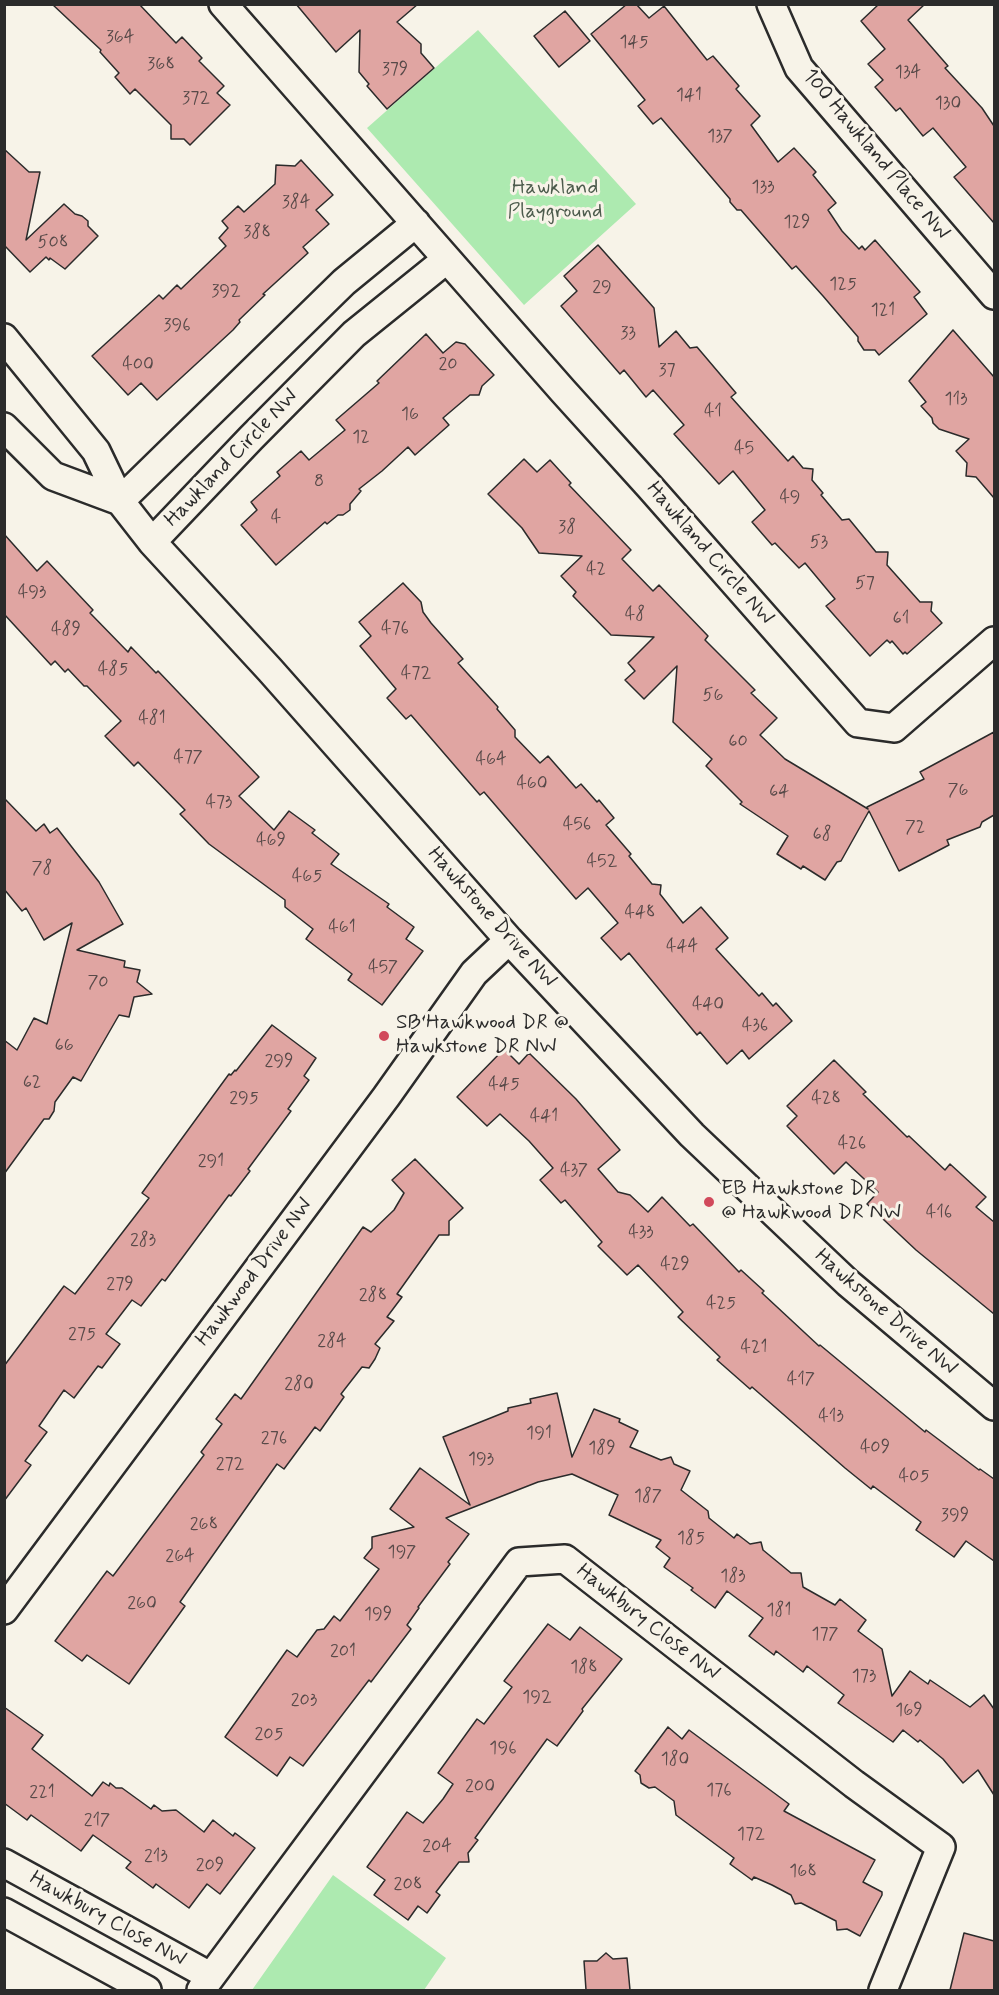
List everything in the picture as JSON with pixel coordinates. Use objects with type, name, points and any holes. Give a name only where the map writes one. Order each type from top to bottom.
[{"type":"street","name":"Hawkland Circle NW","points":[[223,4],[562,392],[649,486],[858,723],[894,728],[994,641]]},
{"type":"street","name":"100 Hawkland Place NW","points":[[771,4],[799,68],[994,295]]},
{"type":"street","points":[[4,427],[53,476],[120,501],[344,282],[416,223]]},
{"type":"street","name":"Hawkland Circle NW","points":[[152,542],[250,438],[354,334],[447,259]]},
{"type":"street","name":"Hawkstone Drive NW","points":[[4,338],[96,451],[120,501],[152,542],[270,670],[509,940],[692,1135],[848,1283],[994,1406]]},
{"type":"street","name":"Hawkwood Drive NW","points":[[4,1610],[386,1097],[474,973],[509,940]]},
{"type":"street","name":"Hawkbury Close NW","points":[[4,1863],[206,1983],[519,1562],[565,1558],[854,1784],[941,1847],[883,1990]]},
{"type":"street","name":"Hawkbury Close NW","points":[[4,1912],[147,1990]]},
{"type":"green space","name":"Hawkland Playground","points":[[478,30],[636,204],[524,305],[367,128]]},
{"type":"green space","points":[[333,1875],[446,1958],[424,1990],[252,1990]]},
{"type":"building","points":[[52,4],[139,4],[176,43],[182,37],[202,58],[199,61],[224,86],[217,93],[230,105],[190,145],[184,139],[171,139],[171,125],[135,89],[130,94],[115,77],[119,73],[100,52],[101,50]]},
{"type":"building","points":[[296,4],[418,4],[397,22],[421,44],[421,53],[434,68],[387,109],[367,86],[369,84],[359,72],[360,30],[336,52]]},
{"type":"building","points":[[627,4],[636,4],[649,18],[664,6],[707,60],[713,56],[739,86],[736,89],[760,116],[751,125],[778,162],[794,148],[816,172],[813,175],[836,203],[828,210],[842,231],[859,249],[862,246],[865,250],[875,240],[920,292],[914,297],[927,314],[879,355],[875,350],[864,350],[858,337],[823,296],[796,266],[792,269],[741,210],[737,210],[661,118],[653,124],[638,106],[645,100],[591,34]]},
{"type":"building","points":[[879,4],[925,4],[908,20],[948,66],[945,68],[982,108],[994,126],[994,223],[954,177],[966,167],[933,128],[923,136],[900,108],[896,111],[875,87],[883,80],[868,64],[885,49],[861,21]]},
{"type":"building","points":[[565,11],[590,41],[559,67],[534,36]]},
{"type":"building","points":[[4,149],[29,172],[40,172],[26,240],[64,204],[75,214],[88,221],[88,226],[98,236],[65,269],[46,257],[30,272],[4,245]]},
{"type":"building","points":[[301,160],[333,195],[316,210],[329,224],[303,247],[308,253],[263,294],[265,295],[239,320],[240,322],[233,330],[157,400],[141,383],[128,395],[92,356],[159,295],[163,299],[177,285],[181,289],[226,246],[219,238],[228,228],[222,221],[238,206],[244,212],[275,184],[276,165],[295,166]]},
{"type":"building","points":[[598,245],[654,308],[659,347],[676,331],[690,348],[697,347],[736,393],[731,397],[788,461],[793,456],[803,468],[813,469],[812,480],[842,520],[849,519],[876,552],[888,552],[887,565],[920,602],[932,602],[931,611],[942,623],[907,654],[905,652],[903,654],[892,641],[890,643],[887,640],[870,656],[826,606],[835,599],[805,563],[799,568],[775,543],[772,545],[752,522],[765,510],[733,471],[719,484],[674,434],[684,425],[653,390],[646,397],[624,370],[620,374],[561,306],[577,291],[564,276]]},
{"type":"building","points":[[953,330],[994,377],[994,498],[976,477],[966,476],[967,463],[956,451],[969,439],[939,429],[921,406],[926,402],[909,381]]},
{"type":"building","points":[[426,334],[443,353],[456,342],[465,344],[494,375],[482,386],[479,395],[470,395],[443,418],[449,425],[415,455],[408,447],[359,489],[361,491],[350,504],[350,510],[343,515],[338,515],[327,524],[325,522],[276,565],[241,525],[257,510],[251,502],[280,476],[277,472],[301,451],[309,460],[345,430],[336,420],[379,383],[377,381]]},
{"type":"building","points":[[524,459],[537,472],[550,460],[571,483],[569,485],[631,550],[622,559],[653,591],[659,585],[708,636],[705,640],[755,690],[751,693],[777,718],[760,735],[785,759],[868,809],[867,807],[924,779],[920,772],[994,732],[994,815],[982,822],[980,827],[947,840],[949,845],[899,871],[869,811],[841,861],[837,862],[825,880],[803,866],[801,869],[777,854],[788,836],[740,804],[742,802],[706,766],[712,759],[673,722],[677,666],[644,699],[625,680],[635,671],[628,663],[654,637],[611,635],[573,596],[576,592],[561,576],[582,556],[539,553],[522,528],[488,494]]},
{"type":"building","points":[[4,534],[37,571],[47,561],[93,610],[90,613],[128,652],[131,647],[156,673],[158,671],[259,777],[239,796],[274,830],[289,811],[315,830],[312,833],[339,854],[331,864],[389,904],[387,907],[414,927],[406,939],[423,951],[382,1005],[348,980],[352,974],[306,939],[313,929],[285,907],[285,900],[209,844],[180,814],[185,810],[138,762],[134,766],[105,736],[121,721],[68,669],[65,672],[55,661],[51,665],[4,614]]},
{"type":"building","points":[[403,583],[421,602],[423,612],[431,623],[463,659],[458,663],[498,707],[497,709],[515,730],[515,737],[540,763],[548,756],[576,788],[581,784],[597,802],[599,800],[614,818],[606,825],[631,854],[629,856],[652,884],[661,885],[660,894],[683,923],[701,907],[728,938],[716,949],[759,996],[762,993],[773,1006],[776,1003],[792,1021],[749,1059],[742,1050],[727,1064],[700,1032],[697,1035],[629,953],[621,960],[601,938],[618,923],[588,888],[576,899],[484,792],[480,795],[411,715],[406,719],[387,698],[396,689],[360,646],[371,636],[359,622]]},
{"type":"building","points":[[4,798],[36,831],[44,824],[50,833],[57,828],[99,882],[123,924],[77,950],[125,961],[124,967],[140,970],[137,982],[152,994],[134,997],[129,1017],[119,1015],[81,1081],[73,1077],[55,1102],[54,1111],[49,1119],[44,1119],[4,1174],[4,1040],[17,1050],[34,1018],[47,1024],[72,923],[44,940],[26,908],[22,911],[4,889]]},
{"type":"building","points":[[272,1025],[316,1058],[304,1076],[309,1080],[288,1109],[291,1111],[248,1169],[250,1171],[231,1196],[229,1195],[165,1281],[162,1279],[141,1306],[132,1300],[106,1334],[120,1344],[102,1368],[98,1366],[74,1398],[64,1390],[39,1426],[47,1432],[25,1461],[31,1465],[4,1501],[4,1366],[64,1286],[75,1294],[149,1198],[142,1193],[229,1074],[236,1071]]},
{"type":"building","points":[[504,1049],[519,1064],[529,1053],[576,1099],[620,1150],[598,1169],[618,1192],[630,1195],[648,1212],[662,1197],[690,1226],[693,1224],[739,1272],[741,1270],[764,1291],[762,1293],[819,1346],[925,1432],[926,1430],[994,1479],[994,1561],[966,1541],[954,1557],[916,1530],[921,1522],[873,1486],[871,1489],[717,1360],[720,1357],[678,1317],[683,1312],[638,1265],[627,1275],[598,1246],[602,1242],[565,1200],[561,1203],[540,1180],[553,1168],[529,1141],[500,1114],[487,1126],[457,1097]]},
{"type":"building","points":[[834,1060],[866,1092],[863,1094],[907,1137],[909,1136],[945,1170],[950,1164],[986,1197],[976,1207],[994,1222],[994,1314],[916,1250],[867,1204],[878,1192],[846,1162],[834,1174],[787,1126],[797,1116],[787,1106]]},
{"type":"building","points":[[415,1159],[463,1208],[449,1221],[449,1235],[439,1235],[397,1294],[402,1297],[387,1317],[394,1321],[375,1344],[380,1348],[375,1359],[369,1368],[362,1367],[341,1394],[344,1397],[320,1431],[315,1427],[284,1469],[277,1464],[180,1602],[185,1606],[129,1684],[87,1655],[82,1661],[55,1641],[107,1571],[113,1576],[204,1455],[201,1452],[222,1424],[216,1419],[235,1394],[241,1399],[363,1227],[371,1232],[394,1210],[404,1193],[392,1180]]},
{"type":"building","points":[[557,1393],[572,1457],[594,1409],[620,1419],[619,1422],[638,1431],[630,1447],[661,1460],[671,1457],[674,1464],[690,1471],[681,1490],[708,1511],[709,1518],[734,1538],[737,1534],[750,1544],[761,1542],[763,1550],[791,1573],[801,1573],[803,1587],[835,1605],[840,1599],[866,1620],[858,1631],[882,1649],[892,1696],[910,1671],[928,1684],[930,1680],[970,1707],[984,1695],[994,1709],[994,1795],[978,1770],[963,1783],[943,1759],[920,1740],[918,1742],[903,1730],[893,1742],[838,1703],[844,1695],[807,1666],[803,1672],[776,1651],[774,1655],[749,1636],[763,1618],[727,1591],[715,1608],[691,1590],[693,1588],[664,1567],[670,1558],[656,1547],[661,1540],[609,1515],[618,1495],[572,1474],[538,1482],[446,1518],[469,1534],[407,1625],[411,1629],[303,1766],[290,1757],[277,1776],[225,1737],[287,1650],[297,1657],[317,1630],[324,1629],[334,1616],[340,1621],[379,1569],[364,1558],[372,1548],[372,1537],[414,1527],[390,1509],[420,1468],[470,1505],[443,1437],[508,1411],[508,1408],[531,1403],[530,1399]]},
{"type":"building","points":[[548,1624],[570,1640],[580,1627],[622,1659],[582,1709],[583,1711],[557,1746],[547,1739],[475,1838],[478,1840],[468,1853],[469,1862],[459,1862],[436,1892],[440,1895],[427,1913],[418,1906],[408,1920],[374,1895],[385,1880],[367,1867],[407,1812],[423,1823],[443,1799],[453,1784],[438,1773],[477,1719],[484,1724],[512,1687],[504,1681]]},
{"type":"building","points":[[4,1707],[43,1735],[32,1749],[92,1796],[103,1782],[109,1786],[110,1783],[116,1788],[122,1788],[151,1809],[154,1805],[162,1811],[176,1810],[204,1832],[213,1820],[233,1836],[235,1833],[255,1848],[220,1894],[207,1884],[189,1908],[156,1884],[153,1888],[126,1868],[131,1862],[93,1835],[81,1851],[31,1815],[27,1820],[4,1803]]},
{"type":"building","points":[[668,1727],[682,1739],[689,1730],[789,1804],[784,1811],[875,1860],[863,1882],[882,1892],[882,1895],[860,1936],[847,1929],[837,1930],[836,1921],[801,1903],[795,1904],[791,1895],[772,1885],[754,1877],[752,1880],[730,1864],[734,1858],[676,1815],[674,1801],[655,1787],[649,1788],[641,1783],[640,1775],[635,1771]]},
{"type":"building","points":[[964,1933],[994,1941],[994,1990],[950,1990]]},
{"type":"building","points":[[606,1953],[613,1959],[627,1958],[630,1990],[586,1990],[584,1961],[597,1961]]},
{"type":"place","name":"SB Hawkwood DR @ Hawkstone DR NW","points":[[384,1036]]},
{"type":"place","name":"EB Hawkstone DR @ Hawkwood DR NW","points":[[709,1202]]}]
